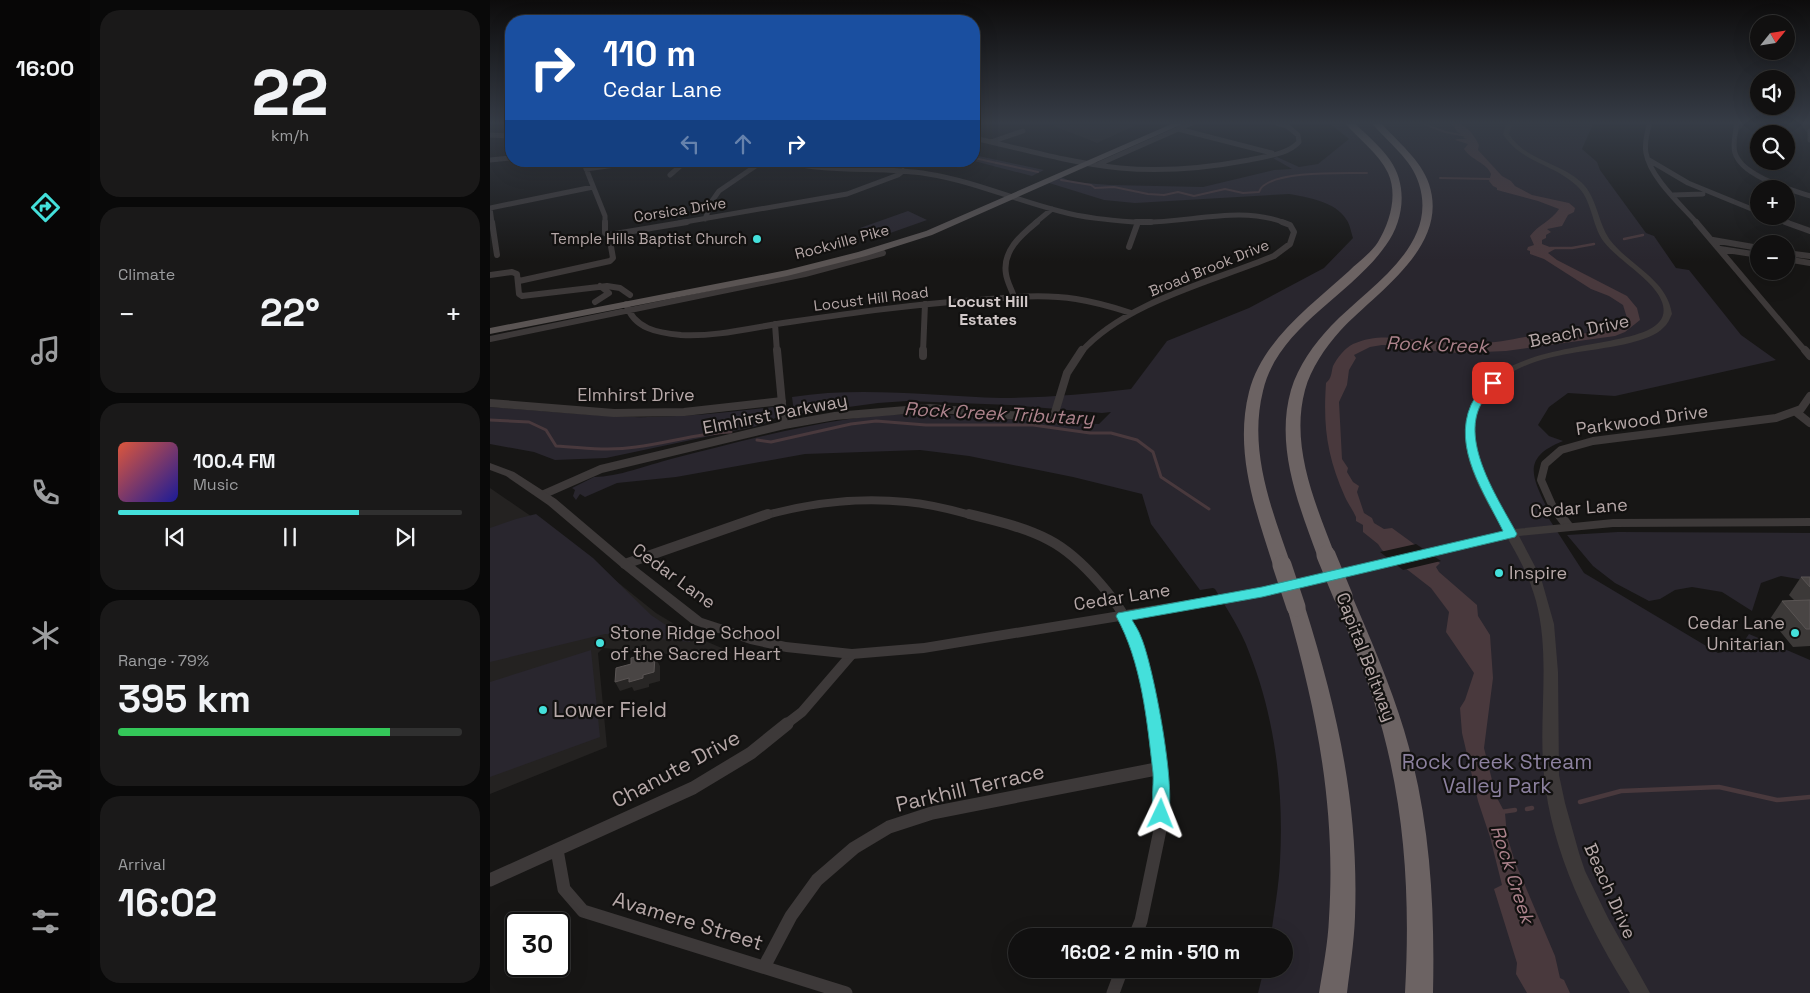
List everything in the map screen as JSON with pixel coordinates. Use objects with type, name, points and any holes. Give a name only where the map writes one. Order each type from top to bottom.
[{"type":"highway","points":[[1333,993],[1342,918],[1342,846],[1331,741],[1317,678],[1254,473],[1249,436],[1251,406],[1258,382],[1270,358],[1285,338],[1382,244],[1390,230],[1398,207],[1397,184],[1390,168]]},
{"type":"highway","name":"Capital Beltway","points":[[1417,168],[1425,184],[1428,197],[1427,223],[1413,250],[1400,265],[1318,348],[1307,366],[1298,390],[1294,411],[1293,437],[1297,466],[1307,502],[1394,732],[1410,795],[1419,857],[1421,895],[1422,933],[1419,993]]},
{"type":"main road","name":"Rockville Pike","points":[[628,304],[638,297],[672,290],[684,285],[782,266],[874,244],[923,227],[1057,168]]},
{"type":"main road","name":"Rockville Pike","points":[[490,331],[787,273],[862,254],[929,233],[1076,168]]},
{"type":"main road","points":[[490,323],[596,302],[628,304]]},
{"type":"street","points":[[519,281],[610,261],[613,258],[605,216],[586,168]]},
{"type":"street","points":[[670,175],[678,168]]},
{"type":"street","points":[[706,219],[712,201],[720,192],[753,168]]},
{"type":"street","points":[[833,168],[903,171],[936,176],[1013,196],[1052,209]]},
{"type":"street","name":"Beach Drive","points":[[1554,168],[1574,180],[1586,192],[1606,240],[1658,288],[1665,298],[1668,307],[1666,321],[1650,334],[1628,341],[1554,353],[1529,361],[1499,378],[1479,399],[1470,424],[1472,451],[1481,476],[1535,577],[1546,612],[1551,660],[1551,770],[1557,806],[1573,865],[1613,949],[1641,993]]},
{"type":"street","points":[[1651,168],[1662,184],[1713,240],[1810,356]]},
{"type":"street","points":[[1661,168],[1707,194],[1750,209]]},
{"type":"street","points":[[1748,168],[1776,184],[1810,196]]},
{"type":"street","name":"Corsica Drive","points":[[607,234],[847,194],[898,175],[903,171]]},
{"type":"street","points":[[497,255],[490,208],[593,187]]},
{"type":"street","points":[[1674,195],[1707,194]]},
{"type":"street","points":[[1014,297],[1006,274],[1010,251],[1025,232],[1052,209]]},
{"type":"street","name":"Broad Brook Drive","points":[[1052,209],[1090,217],[1138,222],[1174,222],[1252,216],[1280,219],[1290,225],[1294,232],[1290,244],[1274,256],[1132,313],[1099,334],[1075,357],[1060,387],[1053,419]]},
{"type":"street","points":[[1129,247],[1138,222]]},
{"type":"street","points":[[1794,225],[1810,231]]},
{"type":"street","points":[[1713,240],[1750,246]]},
{"type":"street","points":[[1720,249],[1750,254]]},
{"type":"street","name":"Rockville Pike","points":[[490,339],[628,304],[805,274],[883,253]]},
{"type":"street","points":[[1795,254],[1810,256]]},
{"type":"street","points":[[1795,260],[1810,263]]},
{"type":"street","points":[[490,275],[512,272],[517,274],[519,294],[528,297],[599,286],[620,288],[628,304]]},
{"type":"street","points":[[596,302],[609,293],[599,286]]},
{"type":"street","name":"Locust Hill Road","points":[[628,304],[632,320],[649,329],[665,333],[694,335],[925,304],[1014,297],[1075,299],[1103,304],[1132,313]]},
{"type":"street","points":[[923,356],[925,304]]},
{"type":"street","points":[[775,324],[784,425]]},
{"type":"street","points":[[1810,396],[1805,407],[1796,412],[1810,424]]},
{"type":"street","name":"Elmhirst Drive","points":[[490,403],[614,413],[684,412],[782,402]]},
{"type":"street","name":"Elmhirst Parkway","points":[[542,496],[561,485],[601,469],[784,425],[835,416],[930,408],[1053,419]]},
{"type":"street","name":"Parkwood Drive","points":[[1568,526],[1552,506],[1541,480],[1545,464],[1561,450],[1593,441],[1776,418],[1796,412]]},
{"type":"street","name":"Cedar Lane","points":[[490,466],[510,474],[542,496],[697,621],[750,639],[786,647],[852,654],[924,648],[1248,595],[1511,534],[1568,526],[1613,523],[1810,522]]},
{"type":"street","points":[[624,564],[758,517],[791,508],[858,501],[907,502],[1020,527],[1051,541],[1076,558],[1112,597],[1135,638],[1154,719],[1163,797],[1160,830],[1138,928]]},
{"type":"street","name":"Chanute Drive","points":[[490,880],[693,788],[752,753],[802,712],[852,654]]},
{"type":"street","name":"Parkhill Terrace","points":[[764,967],[790,916],[817,880],[854,848],[888,827],[932,813],[1161,768]]},
{"type":"street","name":"Avamere Street","points":[[557,850],[564,889],[583,911],[846,993]]},
{"type":"street","points":[[1113,993],[1119,978]]},
{"type":"shaded area","name":"Stone Ridge School of the Sacred Heart","points":[[490,488],[560,536],[656,613],[696,637],[731,652],[723,659],[603,648],[598,653],[607,747],[490,794]]},
{"type":"green space","points":[[1002,168],[1044,170],[1032,176]]},
{"type":"green space","name":"Rock Creek Stream Valley Park","points":[[1291,168],[1599,168],[1646,233],[1654,236],[1676,268],[1689,270],[1741,335],[1776,360],[1615,396],[1568,393],[1549,407],[1538,425],[1549,436],[1563,441],[1550,447],[1536,460],[1534,476],[1546,506],[1542,508],[1584,573],[1718,653],[1740,647],[1749,634],[1810,660],[1810,993],[1258,993],[1262,978],[1293,978],[1293,928],[1272,928],[1278,889],[1281,835],[1276,755],[1265,702],[1246,644],[1229,612],[1215,589],[1200,590],[1151,524],[1142,494],[1073,477],[969,456],[920,450],[805,454],[676,477],[617,483],[585,497],[580,494],[576,500],[573,496],[575,490],[572,488],[594,477],[623,473],[737,442],[849,419],[912,414],[1099,424],[1111,412],[1102,413],[1010,405],[907,401],[797,414],[794,412],[792,397],[844,392],[870,392],[1018,398],[1131,389],[1167,341],[1249,308],[1324,268],[1353,238],[1348,223],[1341,213],[1328,204],[1289,194],[1135,203],[1104,200],[1046,182],[1059,176],[1072,182],[1110,185],[1203,187],[1274,170]]},
{"type":"green space","points":[[908,211],[927,220],[879,237],[860,228]]},
{"type":"green space","points":[[490,407],[628,417],[664,417],[773,407],[776,409],[777,417],[762,425],[606,458],[555,460],[534,452],[490,444]]},
{"type":"green space","points":[[536,514],[593,558],[651,615],[691,642],[605,634],[490,662],[490,528]]},
{"type":"green space","points":[[1618,532],[1810,533],[1810,581],[1781,576],[1761,583],[1752,611],[1722,592],[1692,587],[1675,590],[1660,599],[1649,601],[1615,583],[1593,566],[1567,535]]},
{"type":"green space","name":"Lower Field","points":[[591,650],[600,737],[490,777],[490,682]]},
{"type":"water","name":"Rock Creek","points":[[1487,168],[1495,168],[1515,186],[1532,195],[1569,203],[1575,208],[1574,212],[1568,215],[1562,226],[1547,229],[1551,232],[1542,240],[1542,244],[1555,249],[1548,253],[1557,260],[1627,296],[1637,308],[1640,320],[1625,332],[1615,336],[1506,351],[1459,353],[1433,351],[1412,345],[1370,347],[1354,355],[1356,358],[1349,370],[1347,385],[1339,402],[1342,459],[1348,468],[1347,472],[1353,482],[1359,486],[1357,492],[1364,513],[1372,518],[1374,523],[1384,529],[1392,528],[1440,563],[1436,567],[1439,572],[1477,605],[1478,616],[1490,635],[1493,678],[1484,748],[1496,796],[1505,813],[1507,836],[1515,862],[1555,956],[1560,978],[1564,980],[1570,993],[1527,993],[1516,974],[1517,963],[1494,889],[1502,885],[1490,837],[1478,801],[1462,733],[1460,708],[1465,700],[1474,673],[1446,632],[1449,612],[1431,588],[1382,550],[1378,544],[1363,532],[1363,525],[1356,521],[1356,517],[1346,500],[1334,468],[1326,428],[1326,383],[1337,360],[1353,344],[1364,340],[1385,337],[1472,343],[1525,337],[1580,334],[1609,329],[1627,318],[1623,305],[1609,296],[1591,289],[1544,259],[1530,254],[1530,251],[1527,250],[1528,247],[1534,245],[1530,236],[1559,209],[1497,190],[1489,181],[1491,174]]},
{"type":"pier","points":[[1416,544],[1441,561],[1403,570],[1380,552]]},
{"type":"building","points":[[1801,577],[1810,577],[1810,587]]},
{"type":"building","points":[[1810,600],[1810,629],[1806,629],[1782,601]]},
{"type":"building","points":[[649,653],[649,658],[655,657],[654,672],[629,682],[629,678],[615,682],[616,668],[631,664],[631,658]]},
{"type":"waterway","points":[[1021,168],[1038,172]]},
{"type":"waterway","points":[[1061,180],[1091,185],[1095,188],[1114,187],[1148,194],[1164,195],[1178,192],[1194,196],[1225,189],[1243,193],[1259,192],[1265,185],[1291,176],[1326,173],[1367,173]]},
{"type":"waterway","points":[[1440,178],[1492,179]]},
{"type":"waterway","points":[[1624,239],[1643,235]]},
{"type":"waterway","points":[[1550,248],[1572,248],[1594,244]]},
{"type":"waterway","name":"Rock Creek Tributary","points":[[490,420],[529,422],[546,430],[556,446],[606,449],[626,448],[707,434],[731,432]]},
{"type":"waterway","name":"Rock Creek Tributary","points":[[757,440],[771,442],[851,424],[876,421],[926,425],[1033,425],[1090,433],[1111,433],[1137,440],[1153,452],[1161,477],[1209,509]]},
{"type":"waterway","points":[[1580,802],[1621,791],[1719,787],[1777,800],[1810,797]]},
{"type":"waterway","points":[[1527,809],[1532,808]]},
{"type":"waterway","points":[[1501,812],[1515,810]]},
{"type":"place","name":"Temple Hills Baptist Church","points":[[757,239]]},
{"type":"place","name":"Inspire","points":[[1499,573]]},
{"type":"place","name":"Cedar Lane Unitarian","points":[[1795,633]]},
{"type":"place","name":"Stone Ridge School of the Sacred Heart","points":[[600,643]]},
{"type":"place","name":"Lower Field","points":[[543,710]]},
{"type":"district","name":"Locust Hill Estates","points":[[988,310]]},
{"type":"route","points":[[1161,814],[1163,797],[1161,768],[1154,719],[1135,638],[1123,616],[1262,592],[1511,534],[1481,476],[1474,459],[1470,441],[1470,424],[1476,404],[1493,383]]}]
